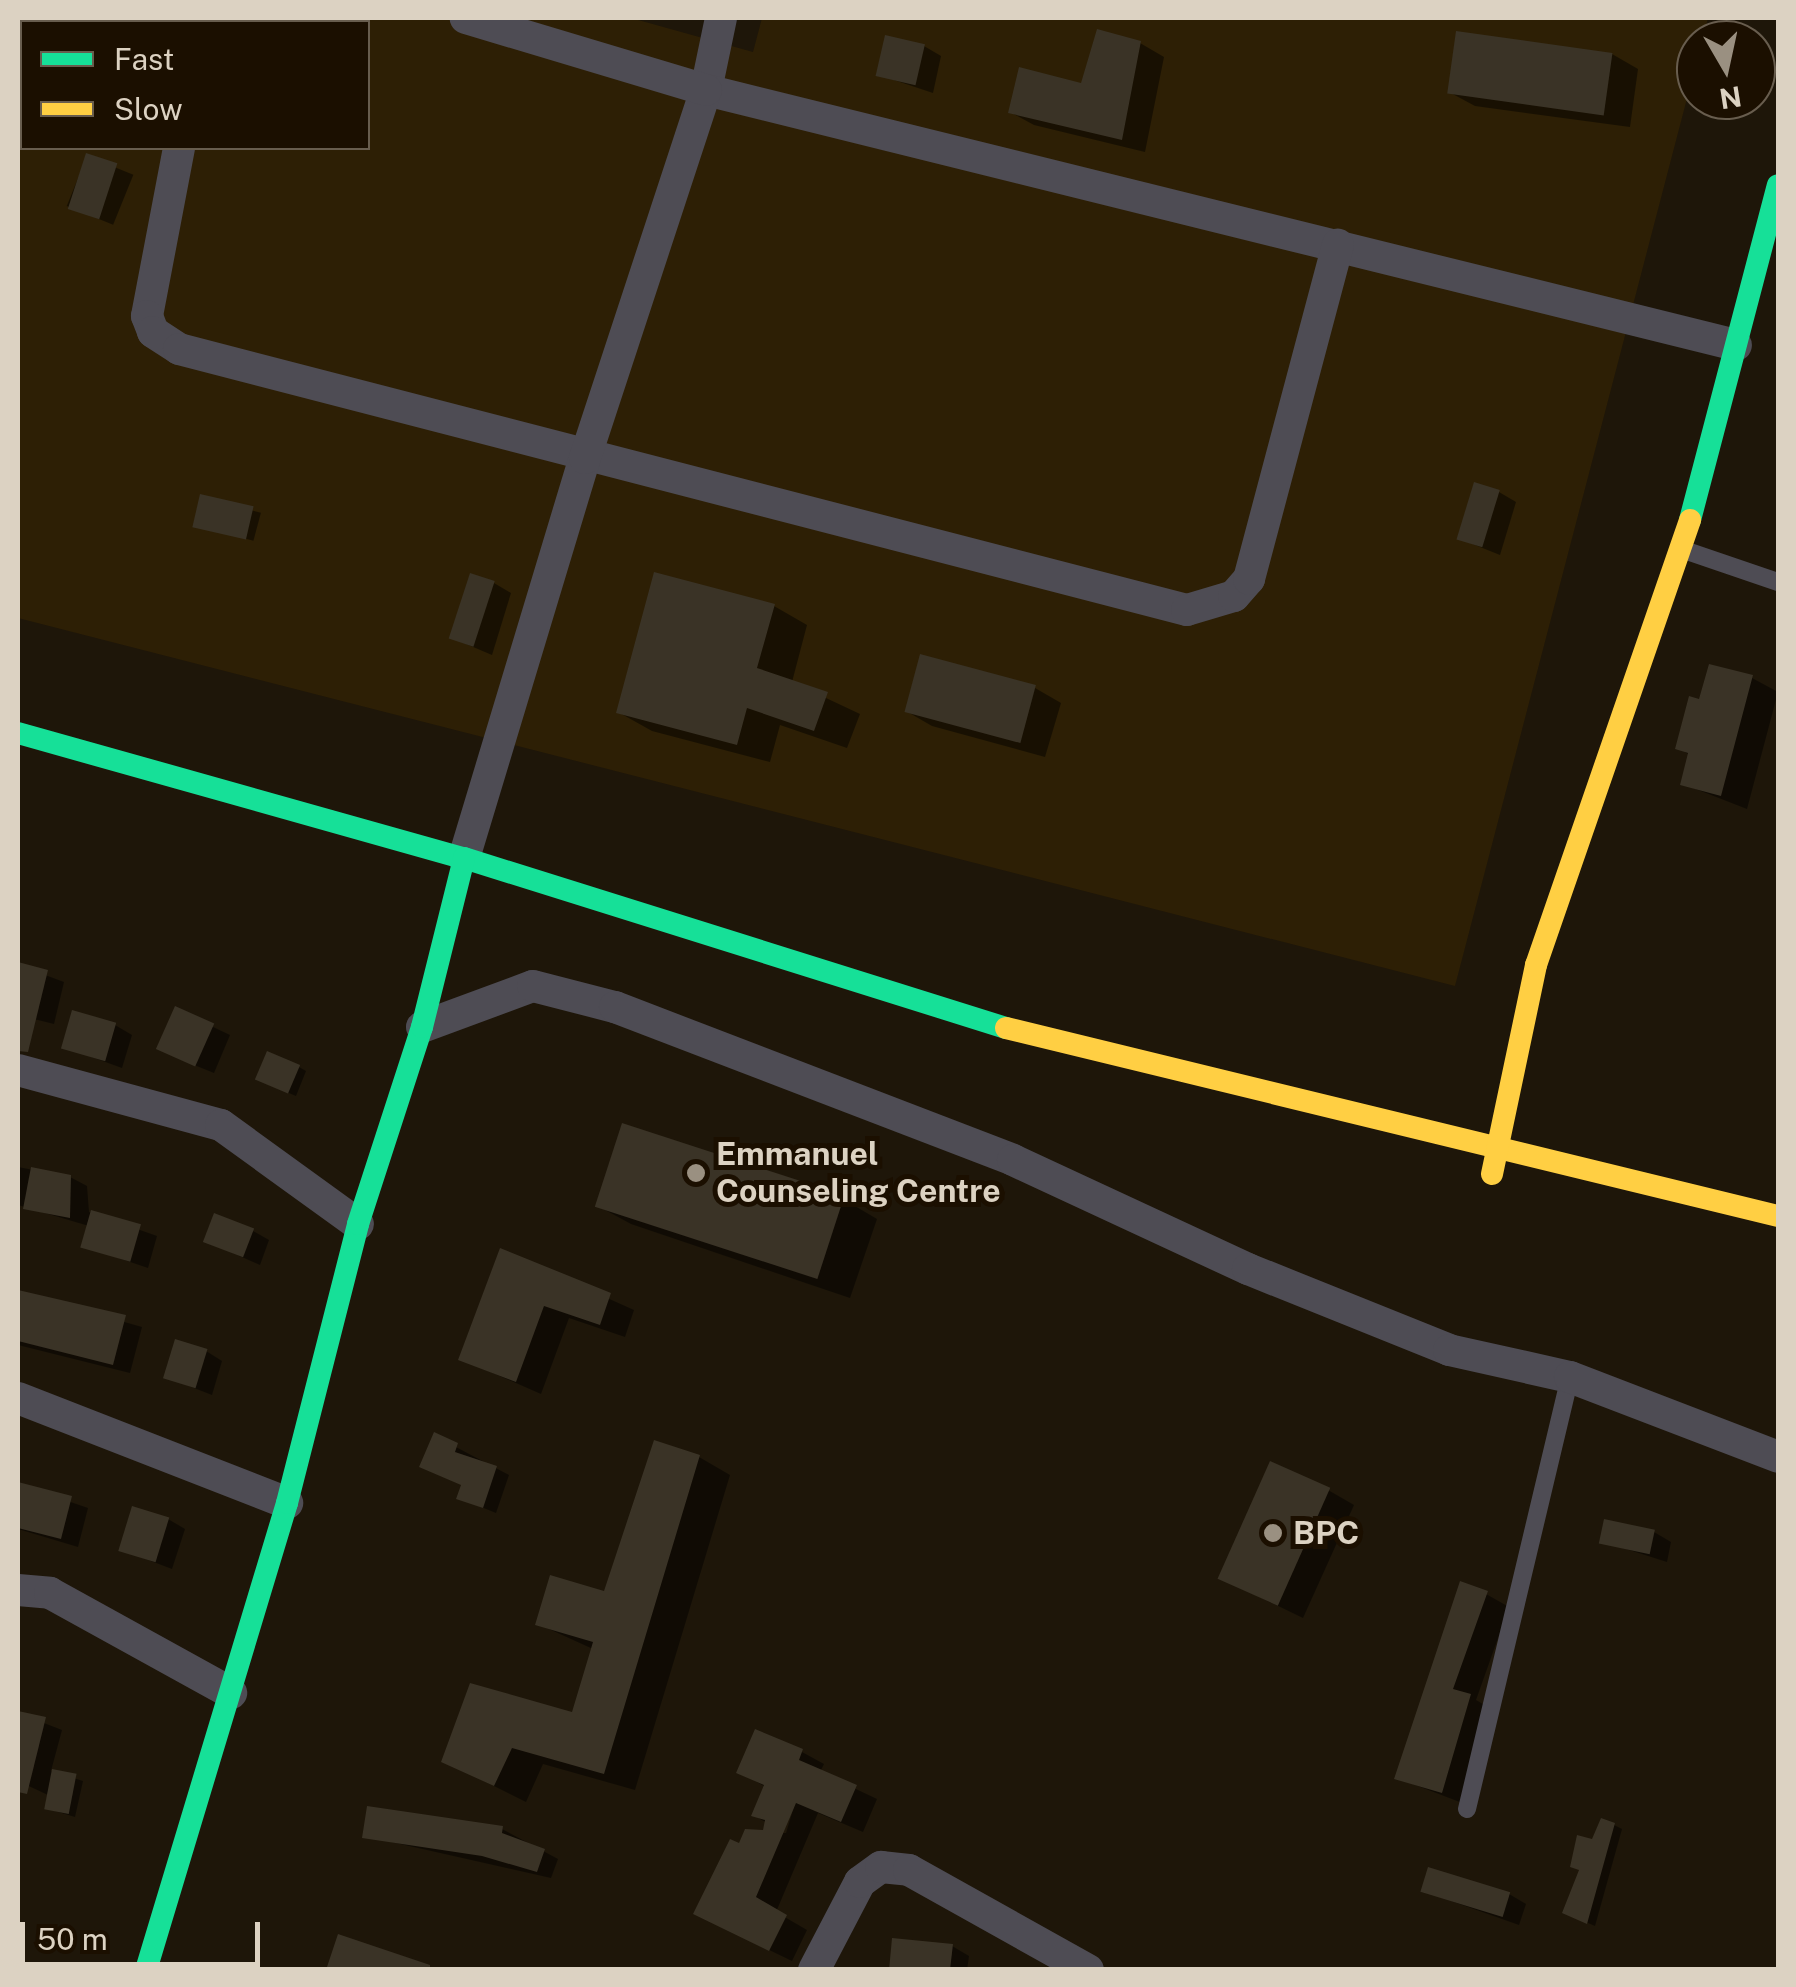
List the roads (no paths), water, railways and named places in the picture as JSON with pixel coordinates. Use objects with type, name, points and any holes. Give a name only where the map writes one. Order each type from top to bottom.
[{"type":"street","points":[[466,18],[706,90],[1736,346]]},
{"type":"street","points":[[146,1970],[287,1502],[358,1224],[422,1026],[464,858],[584,458],[706,90],[721,18]]},
{"type":"street","points":[[180,150],[147,316],[164,341],[584,458],[1146,605],[1210,607],[1234,596],[1249,579],[1338,245]]},
{"type":"street","points":[[1464,1171],[1501,1179],[1496,1145],[1536,965],[1682,550],[1778,185]]},
{"type":"street","points":[[18,733],[464,858],[981,1022],[1148,1067],[1496,1145],[1778,1216]]},
{"type":"street","points":[[422,1026],[533,986],[616,1007],[1013,1160],[1248,1269],[1449,1350],[1570,1377],[1778,1457]]},
{"type":"street","points":[[1148,1067],[1276,1120]]},
{"type":"street","points":[[18,1070],[221,1124],[358,1224]]},
{"type":"street","points":[[1616,1203],[1778,1227]]},
{"type":"street","points":[[18,1398],[287,1502]]},
{"type":"street","points":[[18,1590],[50,1594],[230,1692]]},
{"type":"street","points":[[814,1970],[860,1882],[882,1868],[910,1870],[1088,1970]]},
{"type":"lane","points":[[1682,550],[1778,582]]},
{"type":"lane","points":[[1467,1808],[1570,1377]]},
{"type":"place","name":"Emmanuel Counseling Centre","points":[[696,1173]]},
{"type":"place","name":"BPC","points":[[1273,1533]]}]
